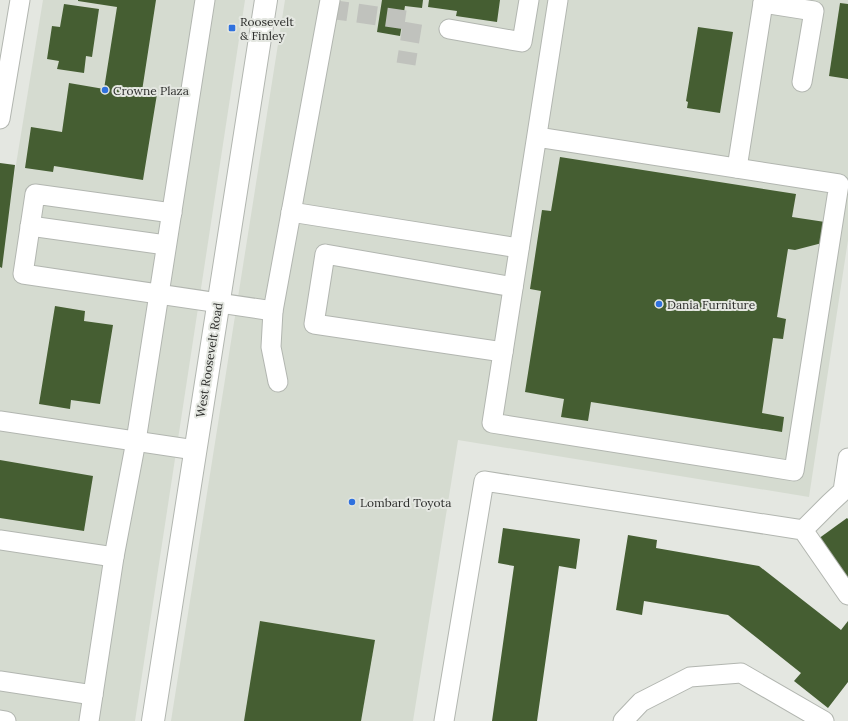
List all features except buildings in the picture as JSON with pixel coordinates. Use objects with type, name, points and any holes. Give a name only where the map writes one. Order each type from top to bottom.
[{"type":"main road","name":"West Roosevelt Road","points":[[152,721],[266,0]]},
{"type":"street","points":[[0,119],[20,0]]},
{"type":"street","points":[[89,721],[114,557],[136,441],[205,0]]},
{"type":"street","points":[[278,382],[271,347],[273,311],[330,0]]},
{"type":"street","points":[[449,29],[522,42],[529,0]]},
{"type":"street","points":[[537,137],[839,184],[794,471],[492,423],[558,0]]},
{"type":"street","points":[[737,168],[763,2],[814,11],[802,82]]},
{"type":"street","points":[[172,213],[35,194],[23,274],[273,311]]},
{"type":"street","points":[[291,212],[519,248]]},
{"type":"street","points":[[30,226],[166,245]]},
{"type":"street","points":[[503,352],[314,324],[325,254],[513,287]]},
{"type":"street","points":[[0,421],[195,450]]},
{"type":"street","points":[[803,530],[845,495],[848,458]]},
{"type":"street","points":[[444,721],[484,481],[803,530],[848,596]]},
{"type":"street","points":[[0,540],[114,557]]},
{"type":"street","points":[[623,721],[641,702],[690,677],[741,673],[824,721]]},
{"type":"street","points":[[0,681],[93,695]]},
{"type":"street","points":[[0,720],[6,721]]},
{"type":"shaded area","points":[[43,0],[245,0],[135,721],[0,721],[0,262]]},
{"type":"shaded area","points":[[285,0],[848,0],[848,240],[809,497],[458,440],[413,721],[171,721]]},
{"type":"tunnel","points":[[329,9],[413,21],[406,64]]},
{"type":"place","name":"Roosevelt & Finley","points":[[232,28]]},
{"type":"place","name":"Crowne Plaza","points":[[105,90]]},
{"type":"place","name":"Dania Furniture","points":[[659,304]]},
{"type":"place","name":"Lombard Toyota","points":[[352,502]]}]
